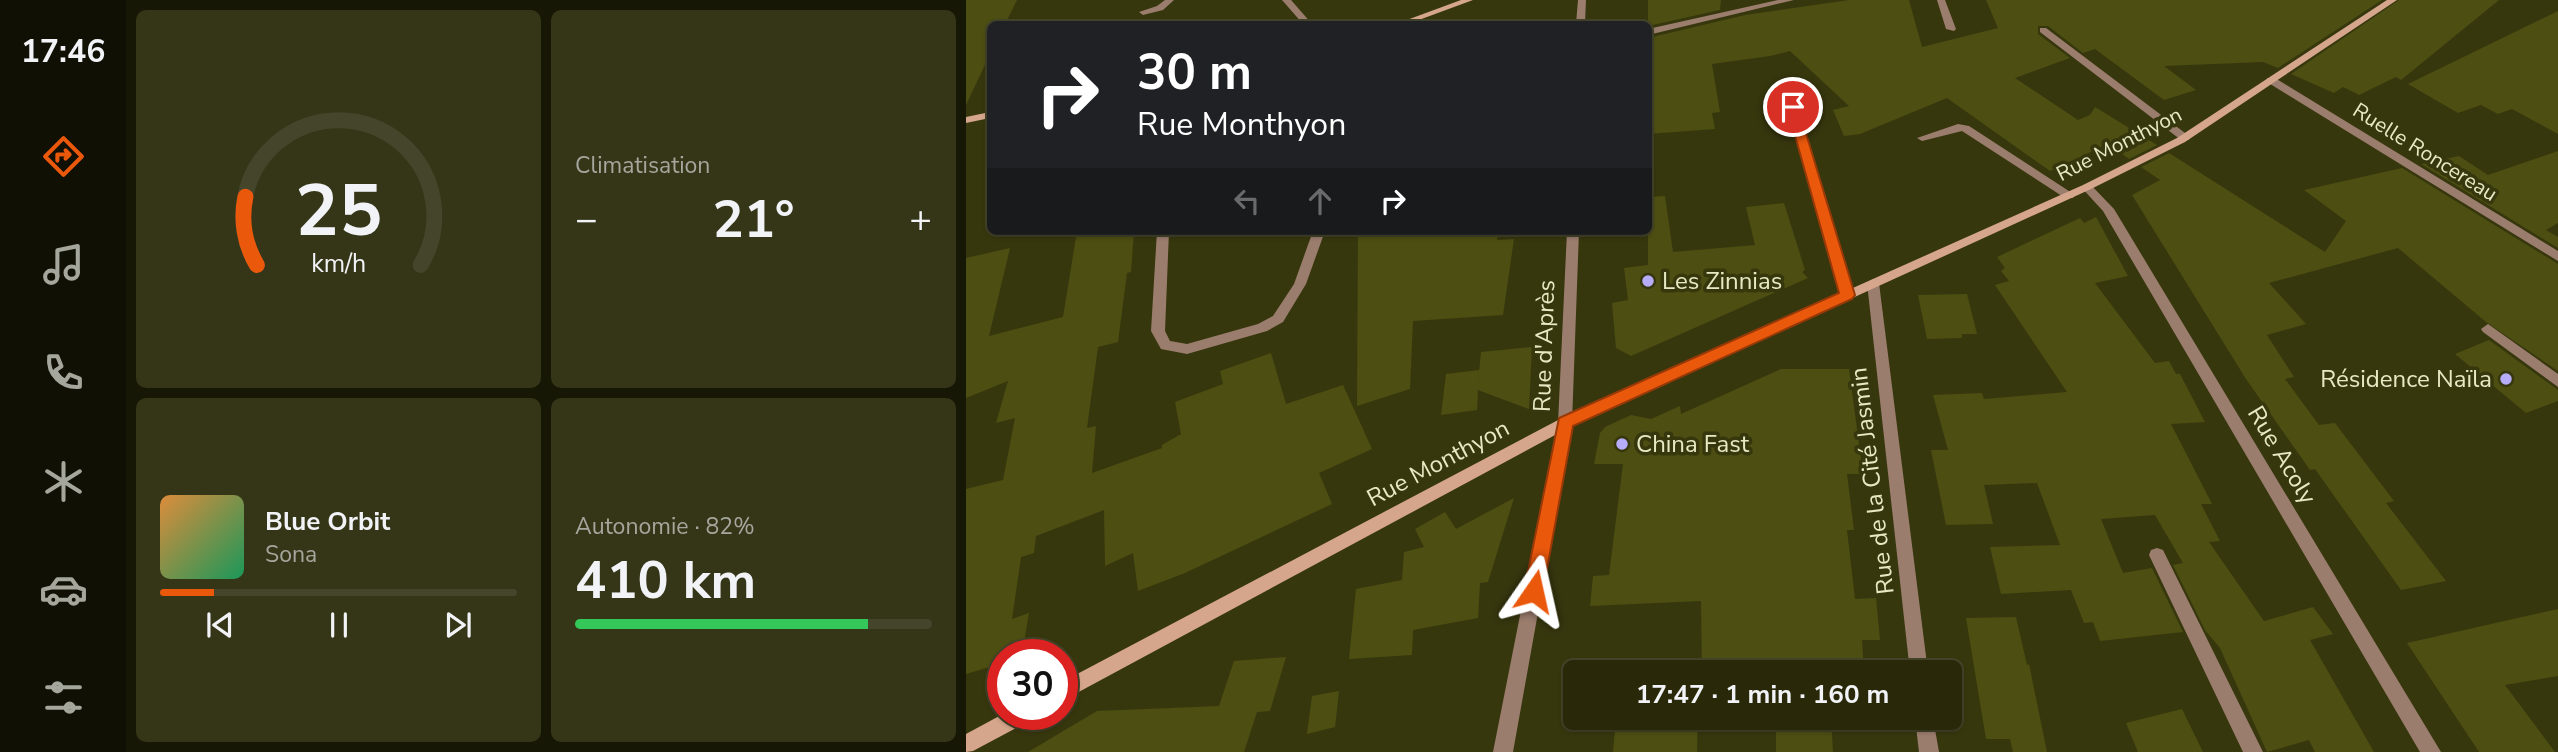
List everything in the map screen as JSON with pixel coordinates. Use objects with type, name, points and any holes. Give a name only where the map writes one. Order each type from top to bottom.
[{"type":"main road","points":[[1410,21],[1469,0]]},
{"type":"main road","name":"Rue Monthyon","points":[[1078,683],[1565,423],[2087,187],[2185,138],[2393,0]]},
{"type":"main road","points":[[966,120],[987,116]]},
{"type":"main road","points":[[966,744],[992,730]]},
{"type":"street","points":[[1143,12],[1160,8],[1170,0]]},
{"type":"street","points":[[1286,0],[1305,21]]},
{"type":"street","points":[[1581,21],[1582,0]]},
{"type":"street","points":[[1652,31],[1790,0]]},
{"type":"street","points":[[1941,0],[1951,29]]},
{"type":"street","points":[[2043,30],[2185,138]]},
{"type":"street","name":"Ruelle Roncereau","points":[[2271,80],[2558,257]]},
{"type":"street","points":[[1793,107],[1847,295]]},
{"type":"street","points":[[1922,138],[1958,127],[1965,128],[2069,195]]},
{"type":"street","name":"Rue Acoly","points":[[2087,187],[2108,209],[2431,752]]},
{"type":"street","points":[[1163,235],[1158,331],[1166,345],[1188,349],[1262,328],[1278,319],[1300,284],[1318,235]]},
{"type":"street","name":"Rue d'Après","points":[[1503,752],[1565,423],[1573,235]]},
{"type":"street","name":"Rue de la Cité Jasmin","points":[[1873,284],[1918,660]]},
{"type":"street","points":[[2488,329],[2558,382]]},
{"type":"street","points":[[2157,555],[2253,752]]},
{"type":"street","points":[[1925,730],[1928,752]]},
{"type":"building","points":[[966,0],[1017,0],[1006,21],[987,21],[987,60],[966,105]]},
{"type":"building","points":[[1648,0],[1721,0],[1720,10],[1652,25],[1652,21],[1648,21]]},
{"type":"building","points":[[1849,0],[1909,0],[1922,47],[1998,28],[1986,0],[2382,0],[2278,68],[2263,62],[2164,66],[2196,90],[2164,100],[2095,49],[2083,53],[2048,26],[2038,26],[2038,34],[2070,58],[2015,78],[2078,120],[2090,115],[2095,107],[2157,145],[2129,159],[2108,144],[2050,171],[1947,98],[1860,134],[1844,136],[1833,110],[1849,106],[1790,51],[1712,64],[1720,112],[1712,113],[1715,129],[1652,134],[1652,37],[1745,15]]},
{"type":"building","points":[[2399,0],[2499,0],[2401,80],[2396,77],[2359,95],[2343,87],[2334,93],[2291,74]]},
{"type":"building","points":[[2558,11],[2558,134],[2512,109],[2498,114],[2481,105],[2458,113],[2408,84]]},
{"type":"building","points":[[2558,151],[2558,223],[2546,230],[2558,237],[2558,248],[2421,164],[2459,156],[2488,175]]},
{"type":"building","points":[[2169,153],[2325,252],[2346,221],[2304,190],[2402,168],[2558,264],[2558,371],[2486,322],[2398,248],[2269,283],[2306,324],[2267,335],[2294,377],[2285,379],[2319,425],[2335,423],[2394,501],[2386,503],[2446,581],[2401,590],[2315,469],[2310,470],[2246,379],[2132,195],[2160,180],[2141,167]]},
{"type":"building","points":[[1665,196],[1673,252],[1755,245],[1746,207],[1784,203],[1805,270],[1802,272],[1808,278],[1631,356],[1616,348],[1612,303],[1628,300],[1624,268],[1648,265],[1648,235],[1652,235],[1652,197]]},
{"type":"building","points":[[2096,217],[2128,276],[2095,283],[2155,363],[2169,361],[2176,374],[2180,374],[2205,422],[2171,424],[2212,504],[2201,504],[2220,541],[2209,542],[2264,621],[2313,607],[2333,634],[2310,640],[2374,752],[2315,752],[2309,740],[2267,752],[2220,648],[2205,630],[2173,565],[2183,563],[2155,515],[2101,519],[2123,573],[2152,568],[2183,632],[2100,641],[2093,622],[2084,623],[2071,590],[2001,594],[1990,547],[2060,545],[2037,483],[1984,485],[1993,524],[1946,525],[1931,450],[1948,450],[1933,395],[1982,393],[1984,399],[2067,392],[1995,285],[2009,281],[2001,271],[2005,268],[1997,257],[2080,218],[2084,223]]},
{"type":"building","points":[[1076,235],[1134,235],[1131,272],[1127,273],[1118,342],[1098,347],[1087,428],[1096,426],[1092,473],[1162,448],[1162,445],[1181,434],[1175,402],[1223,384],[1220,371],[1271,353],[1286,404],[1343,385],[1372,449],[1319,473],[1332,504],[1185,573],[1138,591],[1133,553],[1105,566],[1104,510],[1036,536],[1034,553],[1021,557],[1012,619],[1029,613],[1025,639],[987,639],[987,668],[966,674],[966,489],[1003,480],[1015,418],[996,423],[1008,381],[966,398],[966,258],[1010,248],[989,336],[1063,317]]},
{"type":"building","points":[[1358,235],[1491,235],[1498,236],[1497,240],[1514,239],[1503,315],[1413,321],[1410,389],[1357,406]]},
{"type":"building","points":[[1967,294],[1977,334],[1962,334],[1962,338],[1927,339],[1918,295]]},
{"type":"building","name":"Résidence Naïla","points":[[2489,340],[2558,390],[2558,401],[2526,413],[2455,354]]},
{"type":"building","points":[[1532,347],[1529,409],[1478,390],[1477,410],[1441,415],[1446,374],[1479,370],[1478,382],[1481,352]]},
{"type":"building","points":[[1781,369],[1849,369],[1863,474],[1847,474],[1854,530],[1847,530],[1855,599],[1876,598],[1880,640],[1862,640],[1863,660],[1702,660],[1701,601],[1590,606],[1593,576],[1609,575],[1623,464],[1594,464],[1600,433],[1605,427],[1631,415],[1651,419],[1680,406],[1681,414]]},
{"type":"building","points":[[1514,498],[1488,582],[1480,583],[1478,618],[1413,630],[1412,655],[1349,659],[1356,589],[1402,580],[1404,552],[1424,547],[1415,529],[1445,512],[1456,529]]},
{"type":"building","points":[[2558,609],[2558,676],[2505,685],[2555,752],[2479,752],[2407,643]]},
{"type":"building","points":[[2016,617],[2027,665],[2029,664],[2047,752],[2013,752],[2010,739],[1986,739],[1966,618]]},
{"type":"building","points":[[1286,657],[1270,711],[1257,712],[1244,752],[1028,752],[1065,730],[1078,730],[1078,722],[1097,711],[1219,706],[1234,661]]},
{"type":"building","points":[[1339,691],[1335,727],[1307,734],[1312,696]]},
{"type":"building","points":[[2182,709],[2203,752],[2138,752],[2126,723]]},
{"type":"building","points":[[1615,730],[1698,730],[1697,752],[1613,752]]},
{"type":"building","points":[[1776,730],[1832,730],[1833,752],[1776,752]]},
{"type":"place","name":"Les Zinnias","points":[[1648,281]]},
{"type":"place","name":"Résidence Naïla","points":[[2506,379]]},
{"type":"place","name":"China Fast","points":[[1622,444]]},
{"type":"route","points":[[1534,591],[1565,423],[1847,295],[1793,107]]}]
